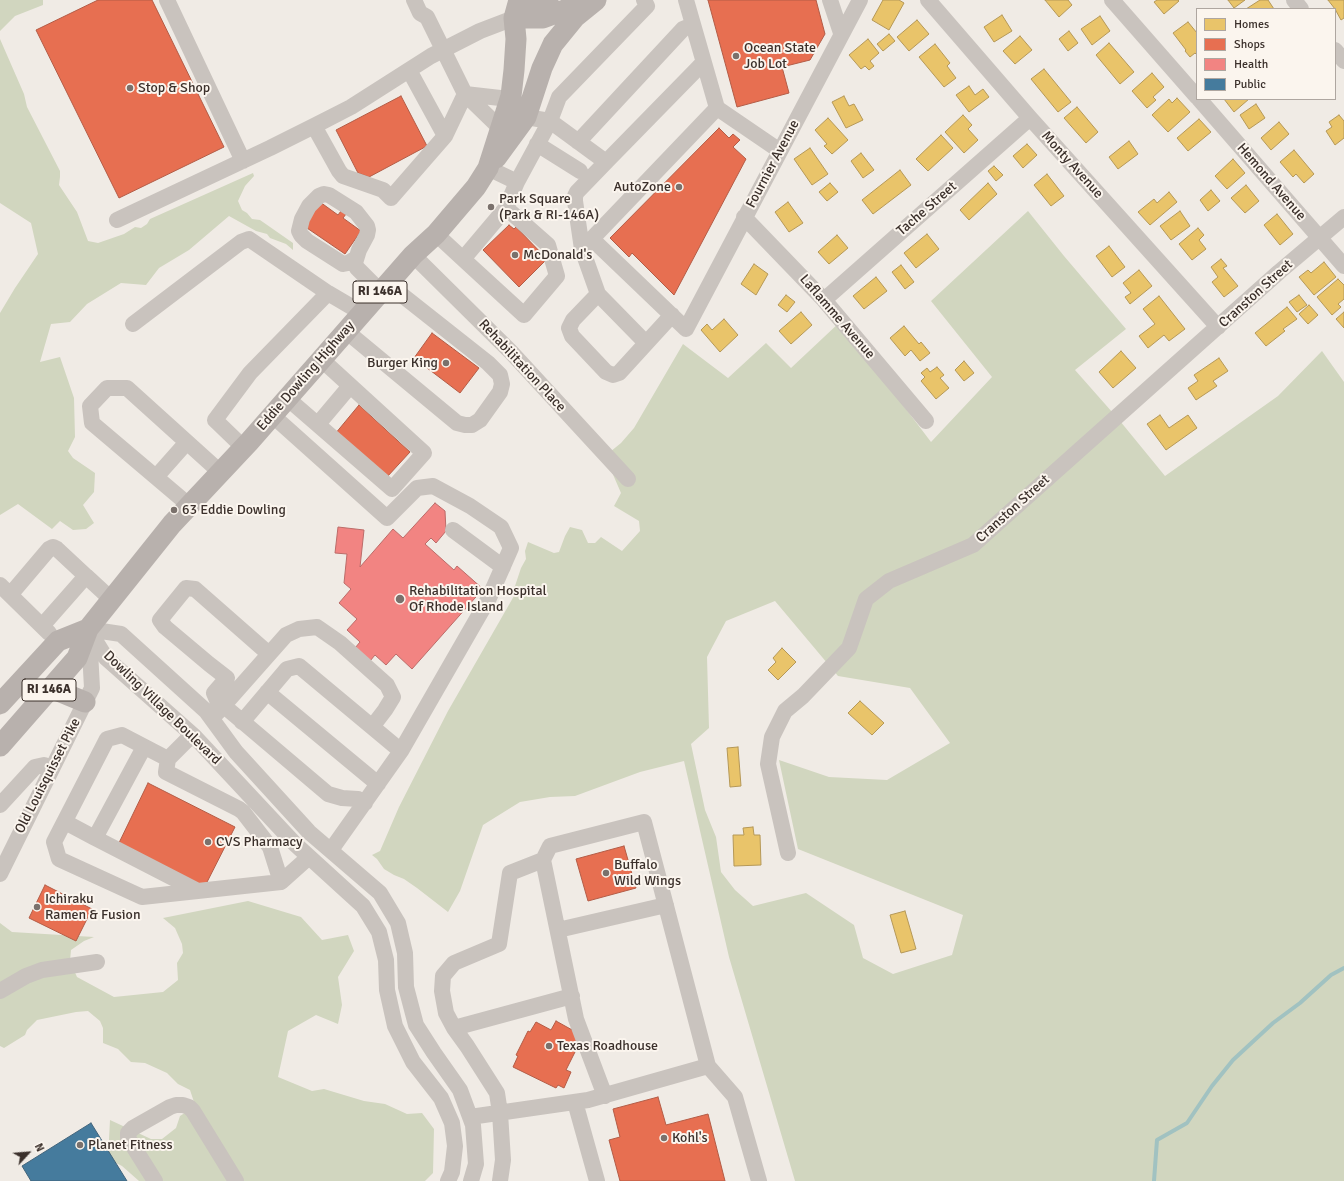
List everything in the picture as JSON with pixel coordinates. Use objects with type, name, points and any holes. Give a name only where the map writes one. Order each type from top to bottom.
[{"type":"main road","name":"RI 146A","points":[[504,0],[517,9]]},
{"type":"main road","points":[[517,9],[539,4],[548,0]]},
{"type":"main road","points":[[517,9],[543,18],[591,0]]},
{"type":"main road","points":[[488,168],[526,117],[542,68],[553,44],[575,17],[596,0]]},
{"type":"main road","name":"Eddie Dowling Highway","points":[[0,746],[77,658],[88,629],[172,524],[190,506],[413,256],[436,234],[476,187],[488,168],[509,99],[514,70],[517,9]]},
{"type":"main road","name":"Eddie Dowling Highway","points":[[0,704],[58,641],[88,629]]},
{"type":"main road","points":[[51,688],[85,702]]},
{"type":"street","points":[[167,0],[243,161]]},
{"type":"street","points":[[686,0],[717,108],[780,151]]},
{"type":"street","points":[[830,0],[841,34]]},
{"type":"street","name":"Fournier Avenue","points":[[672,315],[686,329],[860,0]]},
{"type":"street","name":"Monty Avenue","points":[[928,0],[1030,118],[1218,327]]},
{"type":"street","name":"Hemond Avenue","points":[[1112,0],[1196,96]]},
{"type":"street","points":[[1294,0],[1300,8]]},
{"type":"street","points":[[463,260],[506,208],[516,182],[550,121],[559,97],[649,2]]},
{"type":"street","points":[[417,6],[427,17],[440,52],[465,94],[500,128]]},
{"type":"street","points":[[117,220],[243,161],[351,107],[409,70],[517,9]]},
{"type":"street","points":[[578,142],[683,29],[693,25]]},
{"type":"street","points":[[1336,51],[1344,61]]},
{"type":"street","points":[[646,343],[598,294],[575,196],[577,192],[696,70],[700,66],[704,65]]},
{"type":"street","points":[[409,70],[445,136]]},
{"type":"street","points":[[314,126],[343,176],[383,190],[391,198],[445,136],[465,94]]},
{"type":"street","points":[[465,94],[509,99]]},
{"type":"street","name":"Hemond Avenue","points":[[1200,100],[1344,266]]},
{"type":"street","points":[[587,244],[717,108]]},
{"type":"street","points":[[526,117],[550,121],[606,162]]},
{"type":"street","name":"Tache Street","points":[[824,300],[1030,118]]},
{"type":"street","points":[[538,144],[580,171]]},
{"type":"street","points":[[488,168],[516,182]]},
{"type":"street","points":[[346,331],[457,423],[472,425],[480,420],[500,392],[502,384],[500,375],[488,363],[430,318],[384,288],[357,268],[355,260],[358,250],[367,235],[367,226],[356,212],[329,195],[324,194],[319,196],[309,206],[302,219],[299,231],[301,235],[307,241],[343,264],[355,260]]},
{"type":"street","points":[[436,234],[524,315],[557,276],[548,245],[506,208]]},
{"type":"street","name":"Laflamme Avenue","points":[[744,217],[824,300],[926,421]]},
{"type":"street","name":"Cranston Street","points":[[788,853],[768,764],[772,737],[785,711],[803,696],[849,648],[866,599],[889,580],[972,545],[1279,272],[1344,217]]},
{"type":"street","points":[[133,324],[241,242],[250,239],[328,293],[362,313]]},
{"type":"street","points":[[587,244],[672,315],[619,373],[613,375],[606,372],[572,336],[569,328],[573,320],[598,294]]},
{"type":"street","name":"Rehabilitation Place","points":[[413,256],[511,352],[628,479]]},
{"type":"street","points":[[243,447],[215,420],[250,373],[328,293]]},
{"type":"street","points":[[287,398],[392,489],[424,453],[321,359]]},
{"type":"street","points":[[318,424],[350,386]]},
{"type":"street","points":[[190,506],[92,424],[90,406],[106,388],[127,388],[220,472]]},
{"type":"street","points":[[272,414],[387,518],[417,488],[433,486],[470,506],[501,527],[511,548],[489,598],[401,751],[331,850]]},
{"type":"street","points":[[156,478],[187,442]]},
{"type":"street","points":[[453,530],[503,567]]},
{"type":"street","points":[[58,641],[5,590],[49,549],[53,547],[57,549],[112,600]]},
{"type":"street","points":[[42,626],[86,576]]},
{"type":"street","points":[[269,654],[195,589],[186,588],[160,620],[165,627],[227,678],[214,693],[217,700],[328,794],[342,798],[358,798],[365,803]]},
{"type":"street","points":[[212,719],[286,635],[299,629],[317,627],[340,644],[387,685],[393,697],[372,727]]},
{"type":"street","name":"Old Louisquisset Pike","points":[[0,872],[92,688],[88,629]]},
{"type":"street","name":"Dowling Village Boulevard","points":[[88,629],[121,634],[206,711],[236,752],[303,826],[380,893],[398,923],[405,953],[406,987],[416,1025],[434,1054],[460,1090],[473,1125],[476,1164],[471,1181]]},
{"type":"street","name":"Dowling Village Boulevard","points":[[88,629],[106,658],[192,735],[295,844],[363,906],[379,932],[386,960],[387,990],[395,1026],[413,1062],[441,1098],[452,1123],[454,1146],[452,1172],[448,1181]]},
{"type":"street","points":[[242,722],[287,669],[299,666],[401,751]]},
{"type":"street","points":[[267,692],[378,784]]},
{"type":"street","points":[[168,759],[122,735],[107,739],[54,842],[59,859],[142,897],[281,882],[309,857]]},
{"type":"street","points":[[192,735],[168,759],[166,772],[243,812],[270,847],[281,882]]},
{"type":"street","points":[[95,838],[144,746]]},
{"type":"street","points":[[0,805],[34,767],[44,765],[52,768]]},
{"type":"street","points":[[64,822],[198,891]]},
{"type":"street","points":[[605,1096],[576,1019],[543,860],[550,846],[644,822],[708,1066],[735,1097],[759,1181]]},
{"type":"street","points":[[500,1181],[503,1160],[500,1112],[497,1093],[454,1028],[446,1013],[442,991],[443,976],[454,963],[499,944],[510,873],[543,860]]},
{"type":"street","points":[[558,930],[666,905]]},
{"type":"street","points":[[0,991],[26,976],[42,970],[97,962]]},
{"type":"street","points":[[454,1028],[572,996]]},
{"type":"street","points":[[470,1117],[588,1100],[708,1066]]},
{"type":"street","points":[[575,1102],[597,1181]]},
{"type":"street","points":[[155,1181],[128,1138],[128,1133],[133,1128],[176,1105],[183,1105],[193,1111],[236,1181],[247,1181]]},
{"type":"green space","points":[[0,0],[43,0],[43,5],[15,16],[0,31]]},
{"type":"green space","points":[[0,39],[24,94],[27,107],[60,171],[59,185],[77,212],[88,241],[98,243],[124,234],[135,227],[141,228],[147,224],[150,219],[253,173],[254,176],[245,186],[238,201],[242,210],[252,219],[260,220],[293,243],[293,250],[286,244],[270,238],[267,234],[256,231],[229,216],[189,250],[159,268],[146,285],[121,283],[87,304],[70,322],[51,324],[40,362],[60,357],[74,398],[75,437],[68,451],[73,458],[95,473],[94,492],[83,505],[94,523],[86,529],[73,530],[60,521],[52,529],[18,504],[0,515],[0,313],[38,254],[31,223],[0,203]]},
{"type":"green space","points":[[1028,211],[1126,329],[1075,370],[1120,421],[1165,476],[1278,396],[1322,351],[1344,382],[1344,1181],[795,1181],[729,957],[684,761],[640,772],[575,796],[550,797],[520,802],[483,825],[460,891],[448,912],[404,879],[384,869],[372,855],[380,851],[399,807],[448,711],[514,596],[512,588],[515,586],[521,568],[526,559],[525,551],[528,542],[554,553],[559,552],[570,527],[582,530],[588,543],[595,543],[601,537],[622,551],[640,531],[639,521],[614,506],[621,493],[605,456],[621,443],[634,428],[683,344],[728,378],[766,343],[791,368],[840,322],[931,442],[992,377],[931,301]],"holes":[[[775,601],[838,676],[910,688],[950,743],[887,780],[829,777],[779,760],[798,849],[963,915],[952,955],[893,974],[863,958],[854,925],[806,893],[753,906],[735,890],[721,872],[716,837],[705,810],[691,744],[709,728],[707,657],[726,621]]]},
{"type":"green space","points":[[248,901],[301,917],[322,940],[348,935],[354,951],[338,977],[342,1005],[338,1024],[316,1015],[288,1031],[278,1077],[312,1091],[324,1089],[364,1101],[385,1104],[407,1114],[422,1113],[434,1129],[433,1173],[425,1181],[139,1181],[122,1166],[108,1159],[110,1120],[151,1139],[162,1139],[176,1128],[180,1116],[191,1109],[194,1102],[190,1090],[178,1084],[167,1073],[145,1063],[131,1062],[118,1049],[103,1043],[103,1028],[100,1021],[88,1011],[37,1020],[27,1030],[25,1035],[4,1048],[0,1046],[0,923],[12,932],[94,937],[84,941],[71,950],[70,961],[77,977],[114,997],[163,992],[178,980],[177,963],[183,953],[182,944],[175,928],[163,918]]},
{"type":"building: Homes","points":[[883,0],[899,0],[904,3],[889,30],[872,20]]},
{"type":"building: Homes","points":[[1045,0],[1068,0],[1072,5],[1059,17]]},
{"type":"building: Homes","points":[[1157,0],[1179,1],[1164,14],[1154,2]]},
{"type":"building: Homes","points":[[1228,0],[1245,0],[1234,8]]},
{"type":"building: Homes","points":[[1260,0],[1268,0],[1273,8],[1248,8]]},
{"type":"building: Homes","points":[[1328,0],[1344,0],[1344,18],[1341,20],[1336,8],[1334,8]]},
{"type":"building: Homes","points":[[1002,15],[1012,31],[994,42],[984,27]]},
{"type":"building: Homes","points":[[1100,16],[1110,31],[1092,45],[1081,29]]},
{"type":"building: Homes","points":[[917,20],[929,34],[909,51],[897,37]]},
{"type":"building: Homes","points":[[1188,22],[1196,32],[1196,54],[1195,53],[1190,57],[1173,33]]},
{"type":"building: Homes","points":[[1069,31],[1078,43],[1068,51],[1059,39]]},
{"type":"building: Homes","points":[[889,34],[895,41],[883,51],[877,44]]},
{"type":"building: Homes","points":[[1020,36],[1032,50],[1015,64],[1003,51]]},
{"type":"building: Homes","points":[[868,39],[879,53],[870,61],[874,66],[869,70],[865,66],[861,69],[849,55]]},
{"type":"building: Homes","points":[[1109,43],[1134,72],[1120,84],[1096,55]]},
{"type":"building: Homes","points":[[935,44],[950,63],[947,66],[956,78],[944,87],[919,57]]},
{"type":"building: Homes","points":[[1044,69],[1071,102],[1058,112],[1031,79]]},
{"type":"building: Homes","points":[[1152,73],[1164,87],[1153,97],[1156,100],[1147,108],[1132,91]]},
{"type":"building: Homes","points":[[969,86],[975,95],[983,89],[989,97],[969,112],[956,95]]},
{"type":"building: Homes","points":[[844,96],[849,106],[854,104],[863,120],[846,128],[832,102]]},
{"type":"building: Homes","points":[[1177,98],[1190,112],[1168,132],[1152,115],[1169,99],[1172,103]]},
{"type":"building: Homes","points":[[1225,100],[1248,100],[1234,112]]},
{"type":"building: Homes","points":[[1256,104],[1265,118],[1249,129],[1240,115]]},
{"type":"building: Homes","points":[[1077,107],[1098,132],[1086,143],[1064,118]]},
{"type":"building: Homes","points":[[963,115],[972,125],[968,129],[978,140],[964,153],[945,132]]},
{"type":"building: Homes","points":[[1339,115],[1344,121],[1344,138],[1335,145],[1326,131],[1332,127],[1329,122]]},
{"type":"building: Homes","points":[[828,118],[848,140],[832,154],[824,146],[827,144],[815,130]]},
{"type":"building: Homes","points":[[1199,119],[1211,132],[1188,151],[1177,138]]},
{"type":"building: Homes","points":[[1279,122],[1289,134],[1271,150],[1261,138]]},
{"type":"building: Homes","points":[[941,135],[953,148],[928,171],[916,159]]},
{"type":"building: Homes","points":[[1129,141],[1138,154],[1118,169],[1109,157]]},
{"type":"building: Homes","points":[[1027,144],[1037,155],[1023,168],[1013,156]]},
{"type":"building: Homes","points":[[810,148],[828,174],[812,185],[794,159]]},
{"type":"building: Homes","points":[[1294,150],[1314,174],[1304,183],[1296,174],[1293,177],[1280,162]]},
{"type":"building: Homes","points":[[861,153],[874,170],[863,178],[851,161]]},
{"type":"building: Homes","points":[[1233,159],[1245,173],[1227,189],[1215,176]]},
{"type":"building: Homes","points":[[994,166],[1003,175],[996,181],[988,171]]},
{"type":"building: Homes","points":[[900,170],[911,185],[873,214],[862,200]]},
{"type":"building: Homes","points":[[1047,174],[1064,196],[1051,206],[1034,185]]},
{"type":"building: Homes","points":[[830,183],[838,192],[827,201],[819,192]]},
{"type":"building: Homes","points":[[988,183],[997,194],[969,220],[960,210]]},
{"type":"building: Homes","points":[[1246,185],[1259,201],[1245,213],[1231,198]]},
{"type":"building: Homes","points":[[1211,190],[1220,201],[1208,211],[1200,200]]},
{"type":"building: Homes","points":[[1169,192],[1177,202],[1150,225],[1138,212],[1154,199],[1157,203]]},
{"type":"building: Homes","points":[[788,202],[803,223],[789,232],[775,212]]},
{"type":"building: Homes","points":[[1180,211],[1190,226],[1171,240],[1160,226]]},
{"type":"building: Homes","points":[[1277,214],[1293,234],[1280,245],[1264,225]]},
{"type":"building: Homes","points":[[1198,228],[1204,235],[1199,240],[1206,249],[1192,260],[1179,244]]},
{"type":"building: Homes","points":[[927,234],[939,249],[916,268],[904,253]]},
{"type":"building: Homes","points":[[837,235],[848,248],[829,264],[818,252]]},
{"type":"building: Homes","points":[[1109,246],[1125,267],[1112,277],[1096,256]]},
{"type":"building: Homes","points":[[1221,259],[1227,266],[1223,268],[1238,286],[1224,297],[1212,282],[1218,277],[1211,267]]},
{"type":"building: Homes","points":[[1324,262],[1336,277],[1314,295],[1299,277],[1308,270],[1311,273]]},
{"type":"building: Homes","points":[[754,264],[768,274],[756,295],[741,284]]},
{"type":"building: Homes","points":[[901,265],[914,282],[905,289],[892,272]]},
{"type":"building: Homes","points":[[1139,270],[1152,286],[1130,304],[1125,297],[1131,293],[1123,283]]},
{"type":"building: Homes","points":[[876,277],[887,291],[864,309],[853,296]]},
{"type":"building: Homes","points":[[1338,279],[1344,285],[1344,299],[1338,304],[1341,307],[1332,315],[1317,297]]},
{"type":"building: Homes","points":[[786,295],[795,302],[787,312],[778,305]]},
{"type":"building: Homes","points":[[1299,295],[1307,305],[1297,312],[1289,302]]},
{"type":"building: Homes","points":[[1159,296],[1185,329],[1169,341],[1164,335],[1148,348],[1139,336],[1155,324],[1143,309]]},
{"type":"building: Homes","points":[[1309,305],[1318,315],[1308,324],[1299,314]]},
{"type":"building: Homes","points":[[1287,307],[1297,319],[1283,329],[1285,331],[1266,346],[1255,333]]},
{"type":"building: Homes","points":[[801,312],[812,325],[791,344],[779,331]]},
{"type":"building: Homes","points":[[1344,312],[1344,328],[1336,319]]},
{"type":"building: Homes","points":[[724,319],[738,335],[720,352],[701,330],[707,324],[712,330]]},
{"type":"building: Homes","points":[[904,326],[919,344],[921,342],[930,353],[920,361],[911,350],[905,356],[890,338]]},
{"type":"building: Homes","points":[[1121,351],[1136,368],[1113,388],[1099,372]]},
{"type":"building: Homes","points":[[1219,358],[1228,371],[1213,381],[1217,386],[1196,400],[1188,388],[1198,381],[1194,375]]},
{"type":"building: Homes","points":[[964,361],[974,373],[964,381],[955,370]]},
{"type":"building: Homes","points":[[937,367],[944,375],[940,378],[949,388],[936,399],[921,381],[925,377],[921,373],[927,368],[930,372]]},
{"type":"building: Homes","points":[[1160,415],[1169,428],[1188,415],[1197,428],[1166,450],[1147,424]]},
{"type":"building: Homes","points":[[782,648],[796,662],[778,680],[768,670],[776,662],[773,658]]},
{"type":"building: Homes","points":[[860,701],[884,723],[872,735],[848,713]]},
{"type":"building: Homes","points":[[738,747],[741,786],[730,787],[727,748]]},
{"type":"building: Homes","points":[[753,827],[754,835],[760,835],[761,865],[734,866],[733,835],[744,835],[743,828]]},
{"type":"building: Homes","points":[[905,911],[916,949],[901,953],[890,915]]},
{"type":"building: Shops","name":"Stop & Shop","points":[[98,0],[152,0],[224,147],[119,198],[36,30]]},
{"type":"building: Shops","points":[[708,0],[816,0],[825,34],[810,60],[782,67],[789,93],[737,107]]},
{"type":"building: Shops","points":[[401,96],[427,146],[369,177],[358,173],[336,130]]},
{"type":"building: Shops","points":[[719,128],[729,138],[733,134],[740,140],[733,147],[746,159],[674,295],[632,253],[629,257],[610,238]]},
{"type":"building: Shops","points":[[320,202],[338,215],[341,211],[346,214],[343,218],[361,231],[345,254],[304,226]]},
{"type":"building: Shops","name":"McDonald's","points":[[509,225],[514,229],[516,227],[547,259],[519,287],[483,250]]},
{"type":"building: Shops","name":"Burger King","points":[[432,333],[479,368],[460,393],[414,358]]},
{"type":"building: Shops","points":[[359,405],[410,452],[387,477],[335,434]]},
{"type":"building: Shops","name":"CVS Pharmacy","points":[[148,783],[235,827],[203,890],[117,847]]},
{"type":"building: Shops","name":"Buffalo Wild Wings","points":[[624,846],[636,888],[588,901],[576,859]]},
{"type":"building: Shops","points":[[45,885],[92,909],[76,941],[29,918]]},
{"type":"building: Shops","name":"Texas Roadhouse","points":[[556,1021],[583,1036],[566,1070],[571,1072],[564,1088],[558,1085],[556,1088],[513,1067],[518,1056],[516,1055],[528,1031],[530,1032],[536,1022],[551,1030]]},
{"type":"building: Shops","name":"Kohl's","points":[[658,1097],[666,1125],[708,1114],[725,1181],[620,1181],[609,1140],[620,1137],[613,1109]]},
{"type":"building: Health","points":[[435,503],[445,511],[446,531],[436,543],[431,538],[425,544],[454,570],[457,566],[483,589],[412,669],[396,654],[386,665],[375,655],[370,661],[355,648],[360,642],[347,630],[357,619],[339,603],[351,589],[344,583],[347,554],[335,553],[338,527],[364,530],[360,567],[393,529],[403,538]]},
{"type":"building: Public","name":"Planet Fitness","points":[[91,1123],[127,1181],[31,1181],[22,1166]]},
{"type":"waterway","points":[[1154,1181],[1157,1140],[1187,1123],[1212,1086],[1233,1060],[1273,1023],[1300,1003],[1331,975],[1344,968]]},
{"type":"place","name":"Ocean State Job Lot","points":[[736,56]]},
{"type":"place","name":"Stop & Shop","points":[[130,88]]},
{"type":"place","name":"AutoZone","points":[[679,187]]},
{"type":"place","name":"Park Square (Park & RI-146A)","points":[[491,207]]},
{"type":"place","name":"McDonald's","points":[[515,255]]},
{"type":"place","name":"Burger King","points":[[446,363]]},
{"type":"place","name":"63 Eddie Dowling","points":[[174,510]]},
{"type":"place","name":"Rehabilitation Hospital Of Rhode Island","points":[[400,599]]},
{"type":"place","name":"CVS Pharmacy","points":[[208,842]]},
{"type":"place","name":"Buffalo Wild Wings","points":[[606,873]]},
{"type":"place","name":"Ichiraku Ramen & Fusion","points":[[37,907]]},
{"type":"place","name":"Texas Roadhouse","points":[[549,1046]]},
{"type":"place","name":"Kohl's","points":[[664,1138]]},
{"type":"place","name":"Planet Fitness","points":[[80,1145]]}]
